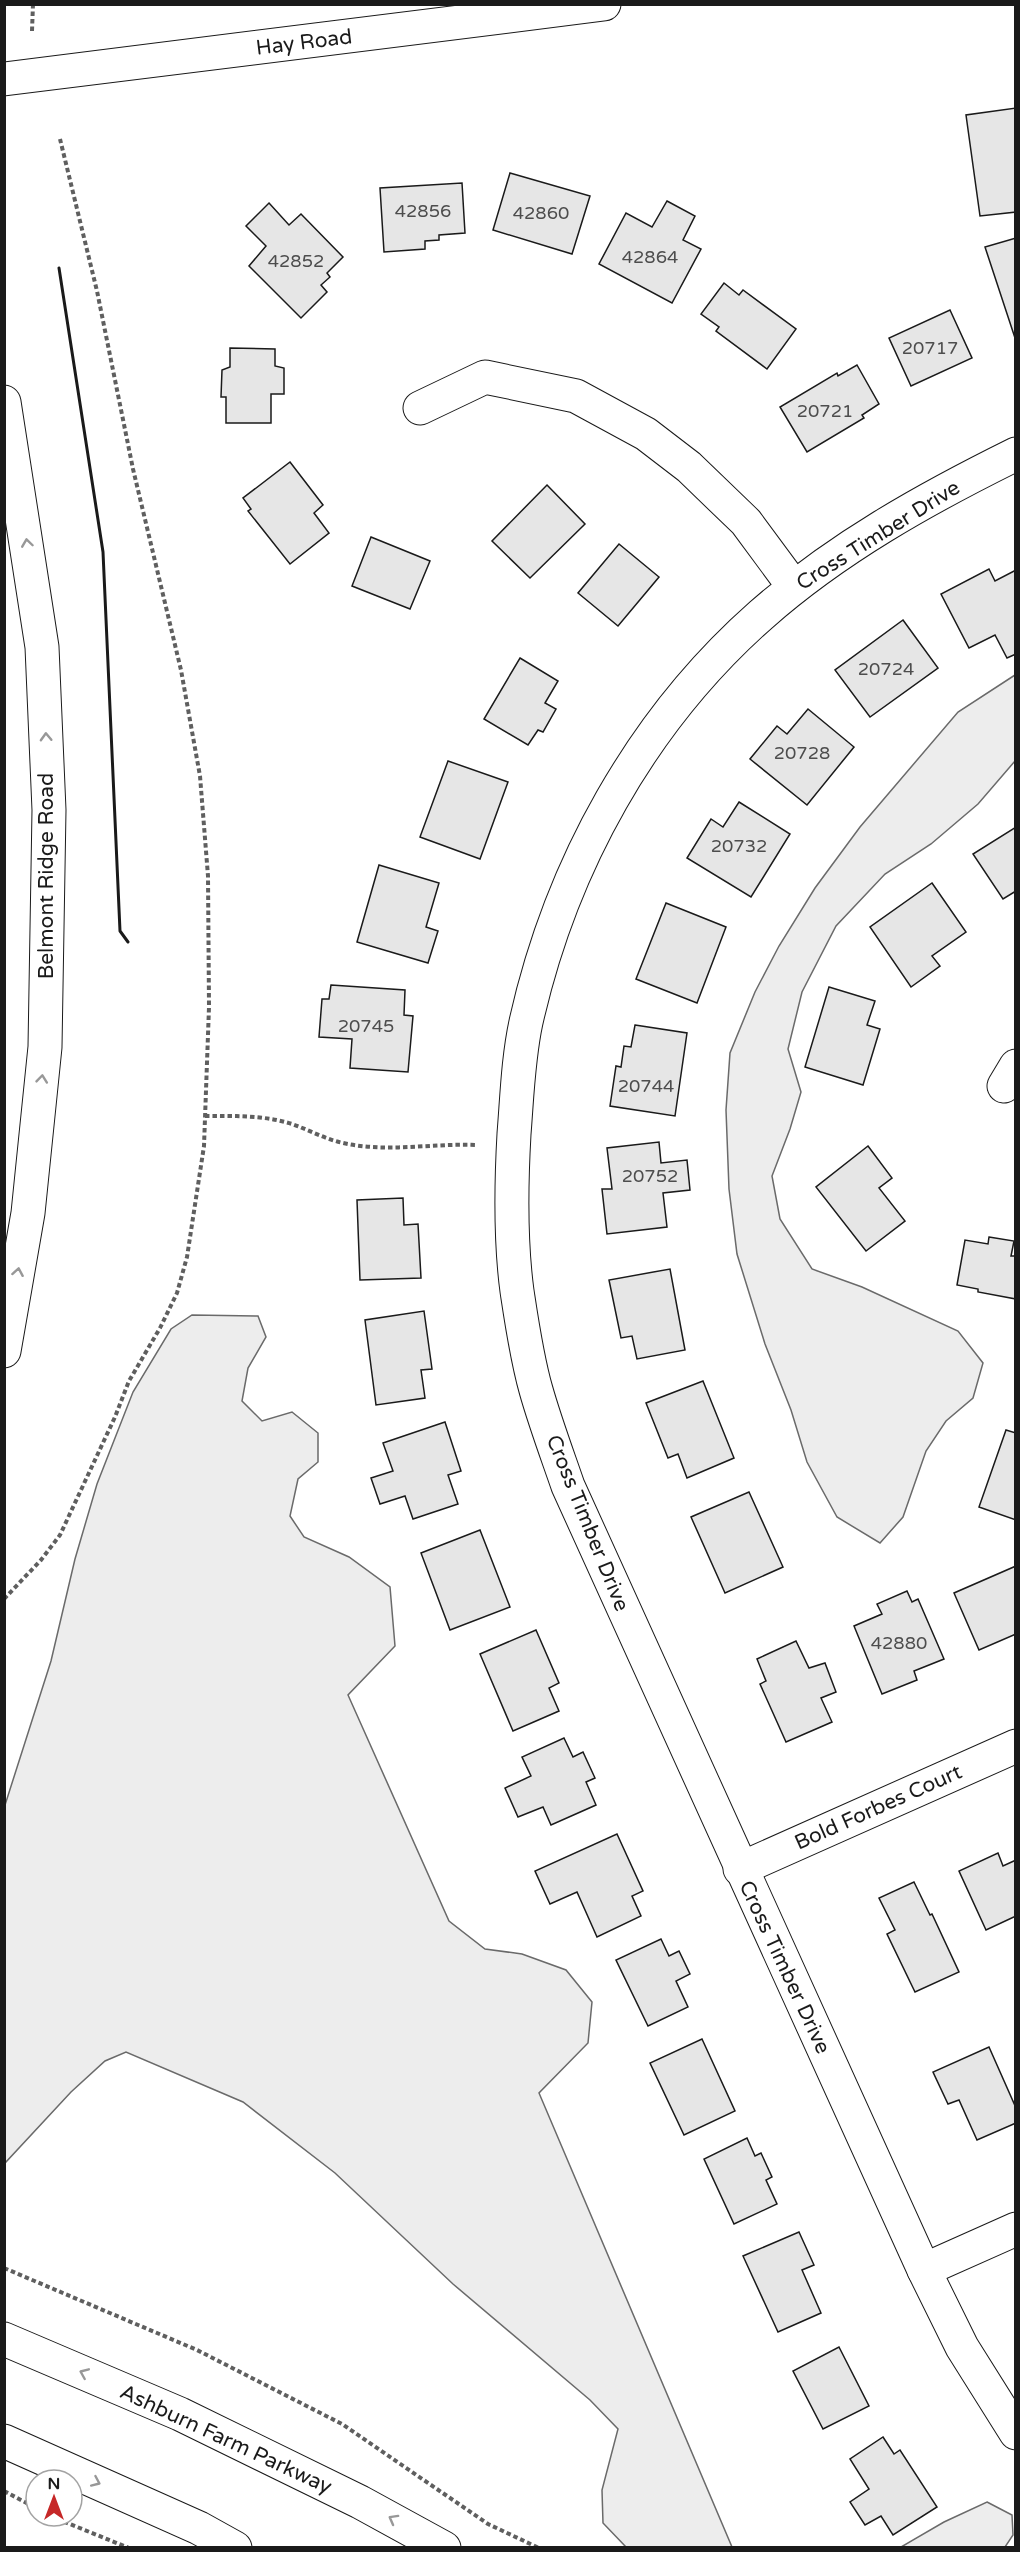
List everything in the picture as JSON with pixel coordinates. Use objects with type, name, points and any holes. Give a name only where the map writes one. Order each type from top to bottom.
[{"type":"street","name":"Hay Road","points":[[4,79],[604,4]]},
{"type":"street","points":[[420,408],[485,377],[576,396],[646,434],[689,467],[746,522],[794,587]]},
{"type":"street","name":"Belmont Ridge Road","points":[[4,402],[42,647],[49,810],[45,1047],[28,1213],[4,1351]]},
{"type":"street","name":"Cross Timber Drive","points":[[1016,454],[907,511],[842,552],[794,587],[723,651],[688,690],[627,773],[600,818],[566,893],[542,961],[526,1024],[519,1065],[510,1192],[517,1290],[536,1388],[568,1486],[924,2270],[962,2347],[1016,2433]]},
{"type":"street","name":"Bold Forbes Court","points":[[740,1869],[1016,1746]]},
{"type":"street","points":[[924,2270],[1016,2229]]},
{"type":"street","name":"Ashburn Farm Parkway","points":[[4,2339],[180,2414],[360,2502],[444,2547]]},
{"type":"street","points":[[4,2440],[199,2528],[235,2547]]},
{"type":"path","points":[[32,31],[33,4]]},
{"type":"path","points":[[4,1599],[41,1560],[60,1535],[116,1417],[129,1381],[160,1328],[177,1293],[187,1257],[204,1146],[209,1007],[208,876],[200,776],[181,669],[133,469],[97,291],[60,139]]},
{"type":"path","points":[[205,1116],[251,1116],[269,1119],[292,1124],[344,1143],[373,1147],[406,1149],[467,1145],[513,1147]]},
{"type":"path","points":[[4,2268],[197,2350],[342,2424],[488,2524],[539,2547]]},
{"type":"path","points":[[4,2492],[24,2502]]},
{"type":"path","points":[[81,2528],[129,2547]]},
{"type":"shaded area","points":[[1015,675],[1015,761],[978,804],[931,844],[885,874],[836,926],[802,992],[788,1049],[801,1092],[772,1176],[780,1219],[812,1269],[862,1287],[958,1331],[983,1363],[973,1398],[946,1421],[926,1451],[903,1517],[880,1543],[837,1517],[807,1462],[791,1410],[765,1344],[737,1254],[729,1189],[726,1110],[730,1053],[755,992],[779,946],[815,888],[860,827],[958,712]]},
{"type":"shaded area","points":[[192,1315],[258,1316],[266,1337],[248,1368],[242,1401],[262,1421],[292,1412],[318,1433],[318,1462],[298,1479],[290,1516],[304,1537],[349,1557],[390,1587],[395,1646],[348,1695],[449,1921],[485,1949],[522,1954],[566,1970],[592,2002],[588,2043],[539,2093],[732,2547],[626,2547],[603,2523],[602,2490],[618,2429],[590,2400],[453,2284],[335,2173],[243,2102],[126,2052],[105,2061],[71,2092],[5,2163],[5,1805],[51,1661],[75,1559],[97,1484],[133,1392],[171,1329]]},
{"type":"shaded area","points":[[987,2502],[1012,2515],[1013,2535],[1005,2547],[901,2547],[944,2522]]},
{"type":"building","points":[[1016,108],[1016,212],[980,216],[966,115]]},
{"type":"building","points":[[510,173],[590,196],[572,254],[493,230]]},
{"type":"building","points":[[462,183],[465,233],[439,235],[439,240],[425,241],[425,249],[384,252],[380,188]]},
{"type":"building","points":[[667,201],[695,216],[683,240],[701,249],[672,303],[599,264],[626,213],[652,227]]},
{"type":"building","points":[[269,203],[289,225],[301,214],[343,257],[327,273],[330,277],[321,285],[327,292],[301,318],[249,266],[266,246],[246,226]]},
{"type":"building","points":[[1016,238],[1016,341],[985,247]]},
{"type":"building","points":[[724,283],[739,295],[743,290],[796,329],[767,369],[716,331],[719,327],[701,314]]},
{"type":"building","points":[[950,310],[972,358],[911,386],[889,338]]},
{"type":"building","points":[[230,348],[275,349],[275,366],[284,368],[284,394],[271,394],[271,423],[226,423],[226,397],[221,397],[222,370],[230,367]]},
{"type":"building","points":[[857,365],[879,404],[862,415],[864,418],[807,452],[780,407],[837,373],[838,376]]},
{"type":"building","points":[[290,462],[323,505],[314,513],[329,533],[290,564],[248,511],[251,509],[243,498]]},
{"type":"building","points":[[547,485],[585,524],[530,578],[492,541]]},
{"type":"building","points":[[371,537],[430,561],[410,609],[352,586]]},
{"type":"building","points":[[619,544],[659,577],[618,626],[578,593]]},
{"type":"building","points":[[989,569],[995,581],[1016,570],[1016,654],[1007,658],[995,635],[969,648],[941,594]]},
{"type":"building","points":[[903,620],[938,668],[870,717],[835,670]]},
{"type":"building","points":[[520,658],[558,681],[545,703],[556,709],[543,732],[538,730],[528,745],[484,719]]},
{"type":"building","points":[[808,709],[854,747],[807,805],[750,759],[777,726],[787,734]]},
{"type":"building","points":[[448,761],[508,782],[480,859],[420,837]]},
{"type":"building","points":[[739,802],[790,834],[751,897],[687,858],[711,819],[723,827]]},
{"type":"building","points":[[1016,827],[1016,891],[1003,899],[973,854]]},
{"type":"building","points":[[379,865],[439,883],[426,927],[438,931],[428,963],[357,942]]},
{"type":"building","points":[[932,883],[966,932],[932,956],[940,966],[911,987],[870,927]]},
{"type":"building","points":[[666,903],[726,927],[697,1003],[636,979]]},
{"type":"building","points":[[331,985],[405,990],[404,1015],[413,1016],[408,1072],[350,1068],[352,1039],[319,1037],[322,999],[329,999]]},
{"type":"building","points":[[829,987],[875,1001],[867,1025],[880,1029],[863,1085],[805,1067]]},
{"type":"building","points":[[635,1025],[687,1033],[675,1116],[610,1106],[616,1066],[621,1067],[624,1046],[631,1047]]},
{"type":"building","points":[[659,1142],[661,1163],[687,1160],[690,1190],[663,1193],[667,1227],[607,1234],[602,1189],[612,1189],[607,1148]]},
{"type":"building","points":[[868,1146],[892,1178],[879,1188],[905,1221],[866,1251],[816,1187]]},
{"type":"building","points":[[403,1198],[404,1225],[418,1224],[421,1278],[360,1280],[357,1200]]},
{"type":"building","points":[[989,1237],[1014,1241],[1011,1256],[1016,1256],[1016,1299],[978,1292],[978,1289],[957,1285],[965,1240],[988,1244]]},
{"type":"building","points":[[670,1269],[685,1350],[637,1359],[632,1336],[621,1338],[609,1280]]},
{"type":"building","points":[[424,1311],[432,1369],[421,1370],[425,1398],[376,1405],[365,1320]]},
{"type":"building","points":[[703,1381],[734,1458],[687,1478],[678,1454],[668,1458],[646,1403]]},
{"type":"building","points":[[445,1422],[461,1471],[448,1475],[458,1504],[413,1519],[405,1496],[380,1504],[371,1478],[393,1471],[383,1443]]},
{"type":"building","points":[[1006,1430],[1016,1433],[1016,1520],[979,1507]]},
{"type":"building","points":[[749,1492],[783,1567],[725,1593],[691,1517]]},
{"type":"building","points":[[480,1530],[510,1607],[450,1630],[421,1553]]},
{"type":"building","points":[[1016,1566],[1016,1634],[979,1650],[954,1593]]},
{"type":"building","points":[[907,1591],[912,1602],[918,1599],[944,1659],[914,1671],[917,1680],[882,1694],[854,1626],[882,1614],[877,1604]]},
{"type":"building","points":[[536,1630],[559,1683],[549,1688],[559,1711],[513,1731],[480,1654]]},
{"type":"building","points":[[796,1641],[809,1668],[825,1663],[836,1692],[821,1698],[832,1722],[786,1742],[760,1684],[766,1681],[757,1659]]},
{"type":"building","points":[[564,1738],[573,1757],[583,1752],[595,1778],[586,1782],[596,1805],[551,1825],[543,1807],[518,1817],[505,1788],[531,1776],[522,1757]]},
{"type":"building","points":[[617,1834],[643,1891],[632,1896],[641,1916],[597,1937],[577,1892],[550,1904],[535,1871]]},
{"type":"building","points":[[998,1853],[1003,1866],[1016,1860],[1016,1916],[986,1930],[959,1871]]},
{"type":"building","points":[[914,1882],[959,1972],[915,1992],[887,1934],[895,1930],[879,1898]]},
{"type":"building","points":[[661,1939],[669,1956],[679,1951],[690,1974],[676,1981],[688,2007],[648,2026],[616,1960]]},
{"type":"building","points":[[702,2039],[735,2111],[684,2135],[650,2063]]},
{"type":"building","points":[[989,2047],[1016,2108],[1016,2123],[977,2140],[959,2100],[948,2104],[933,2072]]},
{"type":"building","points":[[747,2138],[755,2156],[761,2153],[772,2177],[766,2180],[777,2204],[734,2224],[704,2159]]},
{"type":"building","points":[[799,2232],[814,2265],[802,2270],[821,2313],[778,2332],[743,2256]]},
{"type":"building","points":[[839,2347],[869,2406],[823,2429],[793,2371]]},
{"type":"building","points":[[883,2437],[894,2454],[900,2450],[937,2507],[893,2535],[881,2516],[865,2525],[850,2502],[869,2489],[850,2459]]},
{"type":"wall","points":[[59,268],[103,552],[120,931],[128,942]]}]
